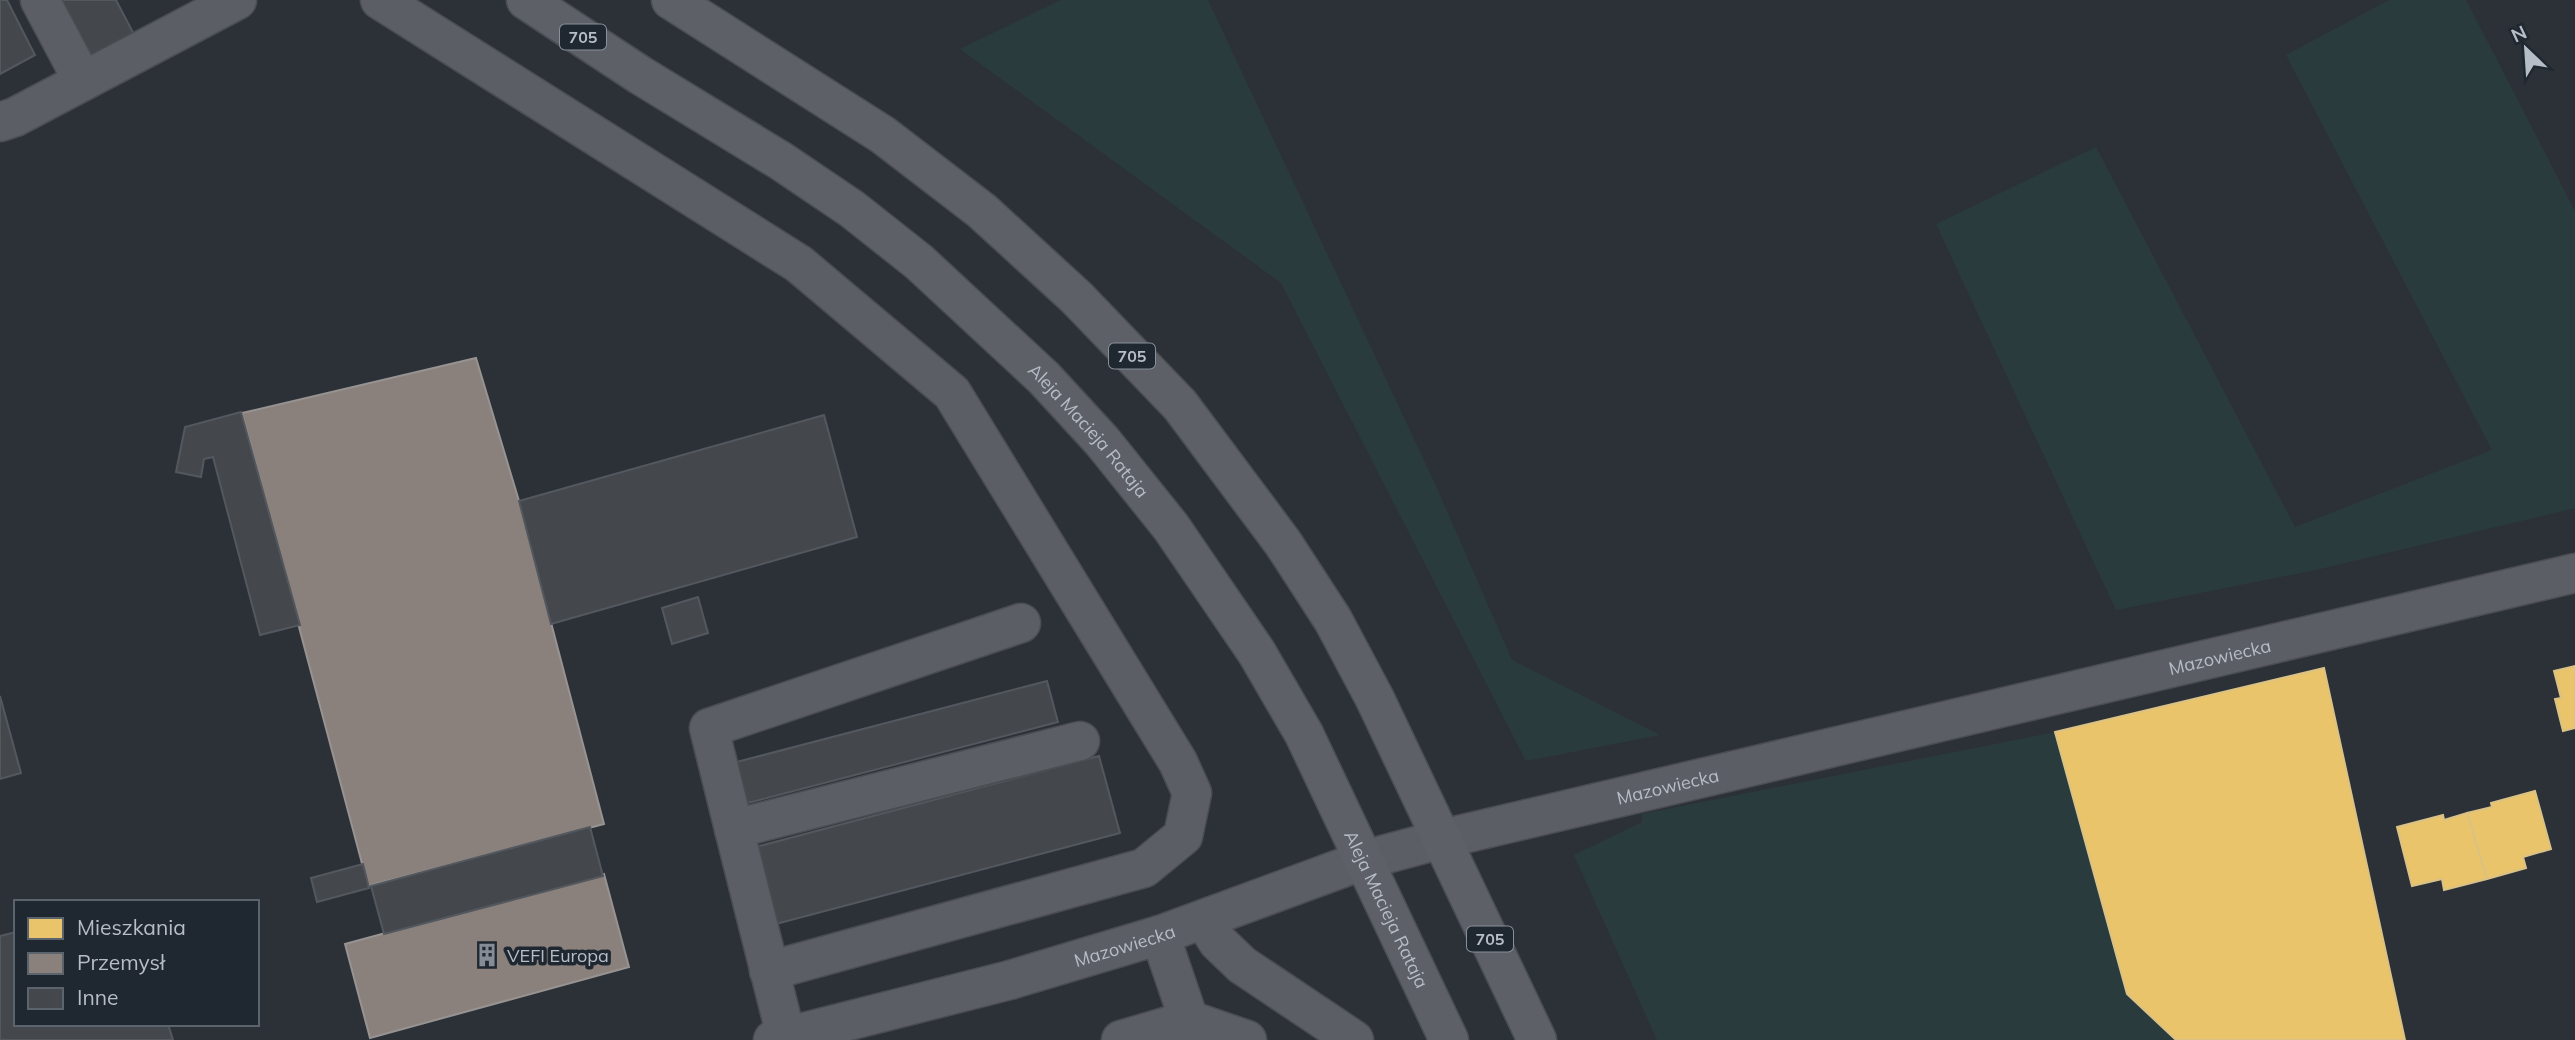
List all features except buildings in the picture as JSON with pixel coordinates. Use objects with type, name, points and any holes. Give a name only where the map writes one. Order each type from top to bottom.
[{"type":"main road","name":"Aleja Macieja Rataja","points":[[526,0],[852,209],[919,262],[1044,378],[1102,441],[1171,527],[1257,653],[1304,734],[1449,1040]]},
{"type":"main road","name":"705","points":[[671,0],[883,135],[982,211],[1076,297],[1180,405],[1283,543],[1333,620],[1375,699],[1537,1040]]},
{"type":"street","points":[[40,0],[83,81]]},
{"type":"street","points":[[380,0],[799,264],[952,393],[1178,762],[1192,793],[1183,836],[1144,868],[769,971]]},
{"type":"street","points":[[0,122],[15,117],[226,4]]},
{"type":"street","name":"Mazowiecka","points":[[780,1038],[1010,980],[1160,935],[1364,860],[1442,839],[2575,573]]},
{"type":"street","points":[[780,1038],[769,971],[709,728],[1021,623]]},
{"type":"street","points":[[734,829],[1080,741]]},
{"type":"street","points":[[1204,920],[1218,942],[1242,965],[1354,1040]]},
{"type":"street","points":[[1160,935],[1189,1020]]},
{"type":"street","points":[[1121,1040],[1189,1020],[1247,1040]]},
{"type":"shaded area","points":[[1061,0],[1208,0],[1436,486],[1512,660],[1660,735],[1526,761],[1281,283],[960,49]]},
{"type":"shaded area","points":[[2389,0],[2466,0],[2575,211],[2575,508],[2316,570],[2116,610],[1936,224],[2096,147],[2295,527],[2492,450],[2286,55]]},
{"type":"shaded area","points":[[2055,732],[2127,993],[2176,1040],[1657,1040],[1574,855],[1642,822],[1642,814]]},
{"type":"place","name":"VEFI Europa","points":[[487,955]]}]
